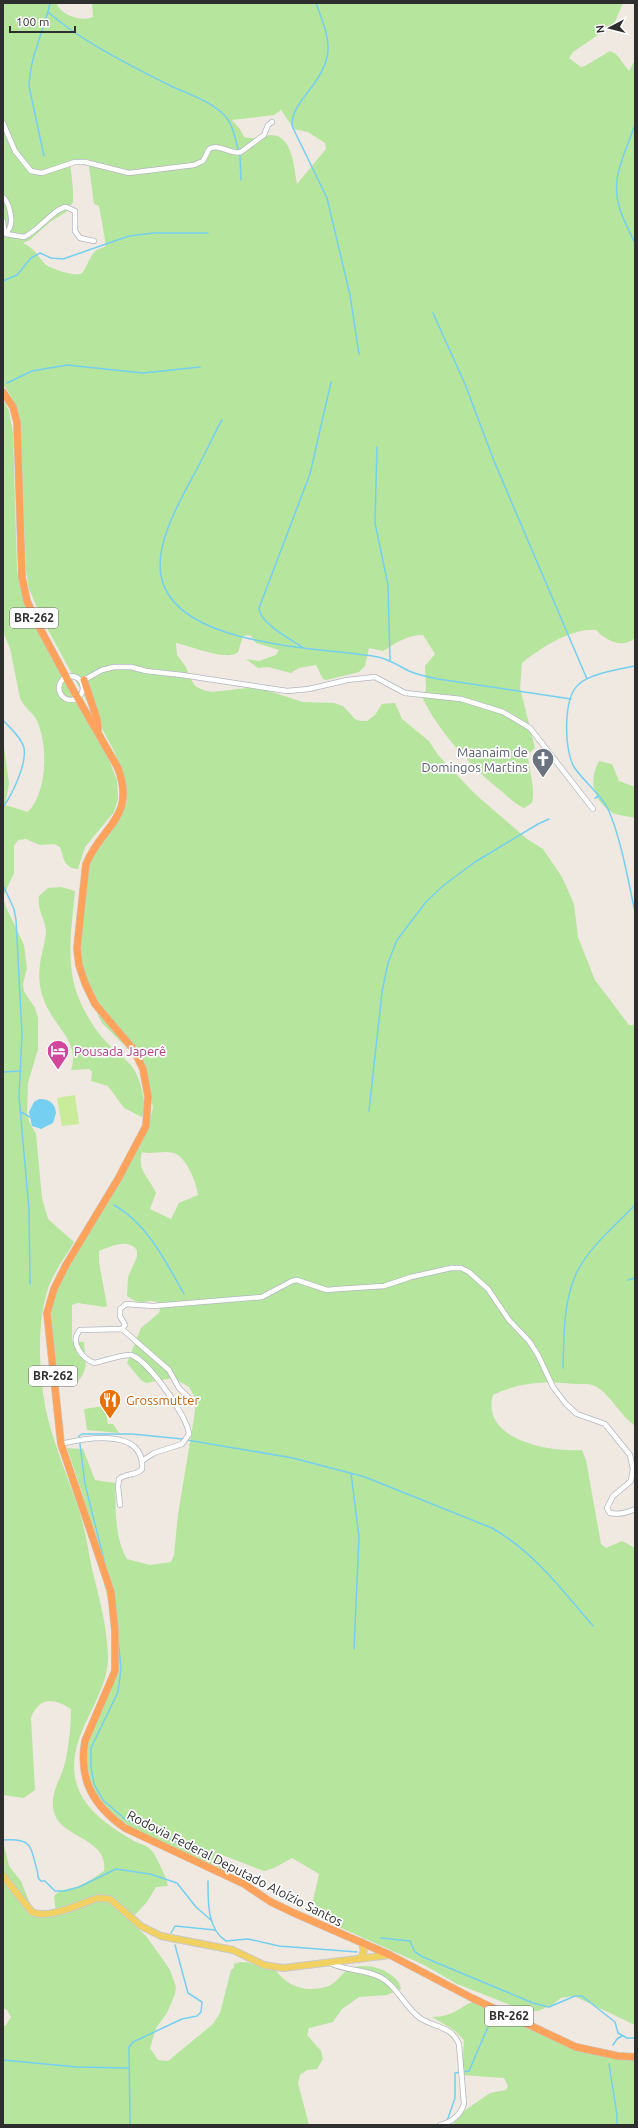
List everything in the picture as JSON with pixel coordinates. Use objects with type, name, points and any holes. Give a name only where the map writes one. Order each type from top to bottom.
[{"type":"highway","name":"Rodovia Federal Deputado Aloízio Santos","points":[[3,392],[13,407],[18,433],[22,577],[25,595],[36,621],[65,676],[118,768],[123,782],[124,797],[121,811],[92,852],[86,864],[77,948],[85,983],[95,1004],[134,1050],[143,1069],[148,1096],[146,1126],[118,1179],[66,1265],[49,1303],[48,1313],[50,1352],[61,1444],[110,1592],[115,1630],[115,1670],[108,1690],[94,1717],[85,1741],[83,1754],[85,1776],[96,1801],[111,1818],[126,1828],[244,1884],[271,1902],[328,1930],[362,1942],[390,1955],[472,1998],[576,2047],[618,2056],[635,2057]]},
{"type":"highway","points":[[83,681],[97,719],[99,735]]},
{"type":"main road","points":[[3,1876],[32,1912],[37,1914],[54,1913],[98,1898],[106,1898],[110,1899],[141,1926],[168,1938],[232,1950],[273,1967],[283,1968],[390,1955]]},
{"type":"main road","points":[[359,1959],[363,1957],[364,1952],[362,1942]]},
{"type":"street","points":[[3,124],[15,151],[31,171],[42,173],[63,165],[81,162],[129,173],[199,163],[203,161],[209,149],[215,147],[237,153],[241,152],[264,135],[268,125],[272,122]]},
{"type":"street","points":[[3,197],[6,200],[10,214],[9,228],[5,233]]},
{"type":"street","points":[[3,221],[5,233],[11,237],[24,237],[44,224],[58,209],[66,207],[75,210],[75,231],[80,238],[94,241]]},
{"type":"street","points":[[83,681],[102,670],[114,667],[131,667],[146,671],[182,675],[287,692],[309,689],[347,680],[375,677],[405,693],[461,699],[503,712],[530,728],[593,809]]},
{"type":"street","points":[[65,676],[75,677],[83,681],[82,692],[78,699],[69,700],[63,695],[60,684],[65,676]]},
{"type":"street","points":[[122,1329],[125,1325],[120,1316],[120,1309],[126,1304],[153,1306],[258,1298],[268,1295],[292,1281],[297,1280],[327,1290],[384,1286],[427,1273],[451,1268],[461,1268],[469,1272],[483,1284],[509,1320],[529,1341],[538,1355],[553,1387],[566,1404],[577,1414],[605,1424],[625,1449],[632,1461],[633,1476],[628,1485],[609,1500],[606,1508],[610,1513],[618,1514],[627,1513],[635,1509]]},
{"type":"street","points":[[142,1461],[154,1453],[182,1444],[188,1438],[189,1429],[166,1390],[136,1357],[128,1355],[94,1363],[84,1356],[78,1349],[76,1337],[80,1330],[122,1329],[169,1370],[179,1388],[190,1399]]},
{"type":"street","points":[[61,1444],[86,1438],[110,1438],[132,1446],[138,1451],[142,1461],[141,1470],[119,1479],[118,1487],[120,1505]]},
{"type":"street","points":[[329,1962],[337,1967],[372,1973],[382,1978],[411,2010],[422,2019],[452,2032],[457,2037],[459,2044],[464,2104],[462,2111],[454,2120],[440,2125]]},
{"type":"green space","points":[[3,3],[58,3],[57,5],[60,9],[68,15],[83,19],[93,17],[92,3],[623,3],[614,24],[573,52],[569,58],[581,67],[610,51],[616,54],[629,71],[635,60],[635,638],[625,643],[620,643],[610,640],[596,630],[586,630],[577,632],[547,645],[522,663],[520,688],[535,748],[528,754],[533,791],[532,803],[524,808],[511,800],[467,760],[438,724],[423,699],[426,688],[425,666],[435,654],[423,635],[407,638],[383,651],[369,648],[365,666],[359,672],[326,680],[323,679],[316,665],[299,668],[291,673],[268,667],[258,668],[246,659],[259,661],[276,655],[279,650],[256,643],[250,635],[243,636],[238,652],[233,655],[217,654],[176,643],[177,655],[186,667],[190,678],[195,686],[203,690],[212,692],[256,687],[303,702],[334,703],[343,706],[355,719],[360,721],[367,721],[375,715],[382,704],[395,703],[402,719],[429,741],[438,755],[475,794],[527,839],[543,849],[562,877],[574,904],[578,937],[595,980],[629,1025],[635,1025],[635,1426],[602,1391],[590,1384],[544,1383],[513,1387],[493,1395],[492,1410],[497,1423],[507,1433],[521,1440],[553,1449],[582,1450],[586,1460],[601,1544],[606,1548],[622,1541],[635,1548],[635,2025],[574,1996],[561,1998],[552,2005],[538,2011],[526,2011],[457,1984],[424,1965],[310,1914],[319,1874],[292,1858],[274,1868],[264,1871],[220,1854],[223,1874],[119,1822],[89,1793],[85,1751],[115,1669],[111,1613],[83,1496],[67,1448],[83,1449],[95,1480],[115,1483],[118,1532],[127,1559],[150,1565],[171,1562],[174,1555],[178,1514],[196,1399],[189,1387],[173,1378],[146,1383],[141,1380],[127,1363],[141,1328],[159,1313],[160,1309],[157,1302],[141,1302],[133,1300],[127,1296],[128,1277],[137,1257],[137,1250],[129,1244],[119,1244],[99,1251],[99,1262],[107,1306],[104,1307],[78,1303],[72,1305],[72,1341],[84,1342],[86,1364],[83,1374],[76,1383],[51,1375],[49,1317],[55,1292],[147,1130],[153,1108],[147,1076],[135,1056],[102,1023],[85,989],[79,957],[89,860],[121,815],[127,801],[125,778],[113,749],[42,619],[29,589],[26,571],[20,418],[11,396],[3,384]],"holes":[[[281,110],[294,129],[308,132],[325,143],[326,149],[297,184],[291,154],[284,141],[278,136],[271,135],[254,138],[244,137],[240,129],[232,120],[274,115]],[[77,159],[88,159],[94,204],[99,206],[106,246],[95,252],[90,258],[84,271],[79,274],[63,272],[48,266],[33,250],[23,243],[30,240],[50,222],[66,212],[73,202],[70,162]],[[142,1152],[168,1152],[176,1154],[184,1161],[191,1172],[198,1195],[179,1203],[171,1219],[150,1209],[156,1193],[144,1174],[141,1158]]]},
{"type":"green space","points":[[3,399],[9,411],[13,433],[17,571],[25,603],[106,753],[117,780],[118,799],[114,812],[85,847],[78,869],[67,865],[60,847],[54,844],[40,845],[26,839],[18,840],[14,846],[14,873],[3,897],[3,739],[9,784],[5,805],[28,812],[39,793],[44,769],[44,757],[41,733],[38,723],[20,698],[10,648],[3,632]]},
{"type":"green space","points":[[599,761],[612,764],[619,781],[635,787],[635,818],[613,813],[601,803],[597,797],[593,783]]},
{"type":"green space","points":[[61,887],[75,891],[70,954],[73,979],[78,997],[83,1009],[97,1031],[131,1065],[135,1072],[142,1090],[144,1107],[142,1117],[124,1108],[108,1086],[91,1081],[92,1072],[89,1069],[71,1070],[73,1060],[70,1044],[43,998],[39,971],[46,931],[39,906],[39,896],[48,888]]},
{"type":"green space","points":[[3,897],[6,907],[24,945],[27,968],[23,984],[24,991],[35,1008],[38,1018],[38,1049],[28,1083],[27,1112],[29,1121],[36,1134],[42,1198],[48,1219],[74,1242],[55,1272],[49,1285],[41,1322],[40,1355],[42,1389],[48,1419],[81,1517],[102,1612],[108,1656],[106,1672],[101,1688],[80,1735],[76,1751],[74,1768],[77,1785],[86,1803],[100,1818],[134,1841],[147,1846],[152,1851],[161,1867],[168,1886],[156,1887],[147,1902],[132,1918],[133,1924],[146,1936],[170,1970],[176,1987],[175,1994],[167,2013],[156,2028],[150,2048],[158,2060],[168,2061],[213,2024],[220,2013],[231,1970],[234,1968],[234,1964],[239,1962],[275,1969],[292,1985],[306,1989],[329,1986],[348,1970],[362,1966],[374,1967],[384,1971],[398,1981],[401,1989],[387,1995],[359,1997],[342,2009],[333,2022],[309,2028],[307,2035],[321,2051],[323,2059],[317,2069],[307,2070],[300,2075],[298,2083],[309,2125],[3,2125],[3,2026],[6,2025],[11,2017],[7,2010],[3,2008],[3,1840],[9,1866],[21,1881],[32,1909],[44,1916],[50,1916],[56,1913],[54,1896],[57,1893],[62,1890],[84,1884],[104,1871],[104,1860],[100,1852],[93,1845],[60,1823],[53,1808],[54,1795],[68,1750],[71,1709],[65,1705],[48,1701],[38,1706],[31,1718],[35,1790],[24,1798],[3,1795]]},
{"type":"green space","points":[[75,1095],[79,1124],[62,1126],[57,1098]]},
{"type":"green space","points":[[104,1406],[108,1424],[113,1424],[119,1433],[87,1430],[84,1409]]},
{"type":"green space","points":[[480,1999],[598,2053],[635,2055],[635,2125],[452,2125],[464,2111],[490,2093],[506,2090],[508,2086],[504,2078],[462,2075],[464,2040],[454,2030],[432,2017],[447,2015],[473,2001]]},
{"type":"water","points":[[39,1099],[51,1102],[56,1113],[53,1123],[41,1129],[32,1126],[29,1112],[34,1102]]},
{"type":"waterway","points":[[44,156],[29,86],[32,64],[50,3]]},
{"type":"waterway","points":[[316,3],[325,29],[328,50],[327,60],[316,81],[296,108],[292,126],[327,198],[350,295],[359,354]]},
{"type":"waterway","points":[[48,12],[61,23],[91,43],[140,70],[216,108],[225,116],[231,125],[238,149]]},
{"type":"waterway","points":[[635,124],[618,174],[617,189],[617,197],[621,213],[635,243]]},
{"type":"waterway","points":[[240,156],[241,180]]},
{"type":"waterway","points":[[3,281],[17,275],[31,258],[40,253],[51,258],[63,259],[129,236],[154,233],[208,233]]},
{"type":"waterway","points":[[433,313],[465,384],[494,461],[587,679]]},
{"type":"waterway","points":[[7,383],[32,371],[67,365],[143,373],[200,367]]},
{"type":"waterway","points":[[304,648],[284,636],[270,625],[260,614],[259,608],[310,474],[331,382]]},
{"type":"waterway","points":[[222,420],[174,514],[167,530],[160,561],[161,576],[172,600],[193,618],[221,631],[254,640],[288,646],[378,657],[419,675],[571,699]]},
{"type":"waterway","points":[[377,447],[375,523],[388,585],[390,661]]},
{"type":"waterway","points":[[635,666],[596,675],[578,685],[573,692],[570,701],[567,725],[568,749],[574,767],[605,803],[613,820],[624,859],[635,912]]},
{"type":"waterway","points":[[3,720],[15,733],[23,744],[24,748],[21,771],[3,807]]},
{"type":"waterway","points":[[595,798],[599,796]]},
{"type":"waterway","points":[[369,1111],[382,992],[388,963],[397,940],[426,902],[444,885],[475,862],[538,824],[549,819]]},
{"type":"waterway","points":[[3,885],[14,909],[16,920],[22,1034],[19,1096],[29,1210],[30,1284]]},
{"type":"waterway","points":[[3,1072],[21,1071]]},
{"type":"waterway","points":[[21,1112],[30,1117]]},
{"type":"waterway","points":[[114,1205],[136,1222],[155,1244],[184,1294]]},
{"type":"waterway","points":[[563,1368],[566,1308],[576,1274],[587,1255],[635,1205]]},
{"type":"waterway","points":[[628,1280],[635,1278]]},
{"type":"waterway","points":[[105,1564],[85,1484],[79,1436],[82,1434],[132,1434],[183,1439]]},
{"type":"waterway","points":[[187,1440],[293,1458],[365,1477],[492,1528],[521,1548],[547,1572],[593,1626]]},
{"type":"waterway","points":[[351,1473],[359,1537],[354,1649]]},
{"type":"waterway","points":[[118,1638],[121,1669],[118,1692],[91,1748],[91,1767],[94,1784],[103,1800],[125,1819],[208,1856],[209,1859]]},
{"type":"waterway","points":[[3,1840],[20,1840],[25,1842],[33,1854],[39,1878],[41,1881],[45,1881],[55,1891],[65,1891],[79,1887],[116,1869],[150,1874],[177,1883],[196,1907],[212,1921]]},
{"type":"waterway","points":[[208,1881],[208,1897],[212,1922],[220,1936],[226,1941],[248,1939],[279,1946],[357,1952]]},
{"type":"waterway","points":[[171,1933],[175,1926],[215,1930]]},
{"type":"waterway","points":[[381,1938],[410,1941],[415,1952],[423,1957],[533,2003],[549,2007],[575,1996],[582,1996],[615,2022],[618,2033],[627,2038],[635,2038]]},
{"type":"waterway","points":[[130,2125],[129,2047],[133,2042],[182,2019],[197,2016],[201,2012],[202,2002],[188,1993],[175,1945]]},
{"type":"waterway","points":[[447,2121],[455,2098],[455,2073],[469,2071],[491,2020]]},
{"type":"waterway","points":[[613,2045],[617,2039],[622,2036]]},
{"type":"waterway","points":[[3,2060],[77,2067],[128,2068]]},
{"type":"waterway","points":[[609,2064],[617,2115],[617,2125]]},
{"type":"place","name":"Maanaim de Domingos Martins","points":[[543,778]]},
{"type":"place","name":"Pousada Japerê","points":[[58,1070]]},
{"type":"place","name":"Grossmutter","points":[[110,1420]]}]
